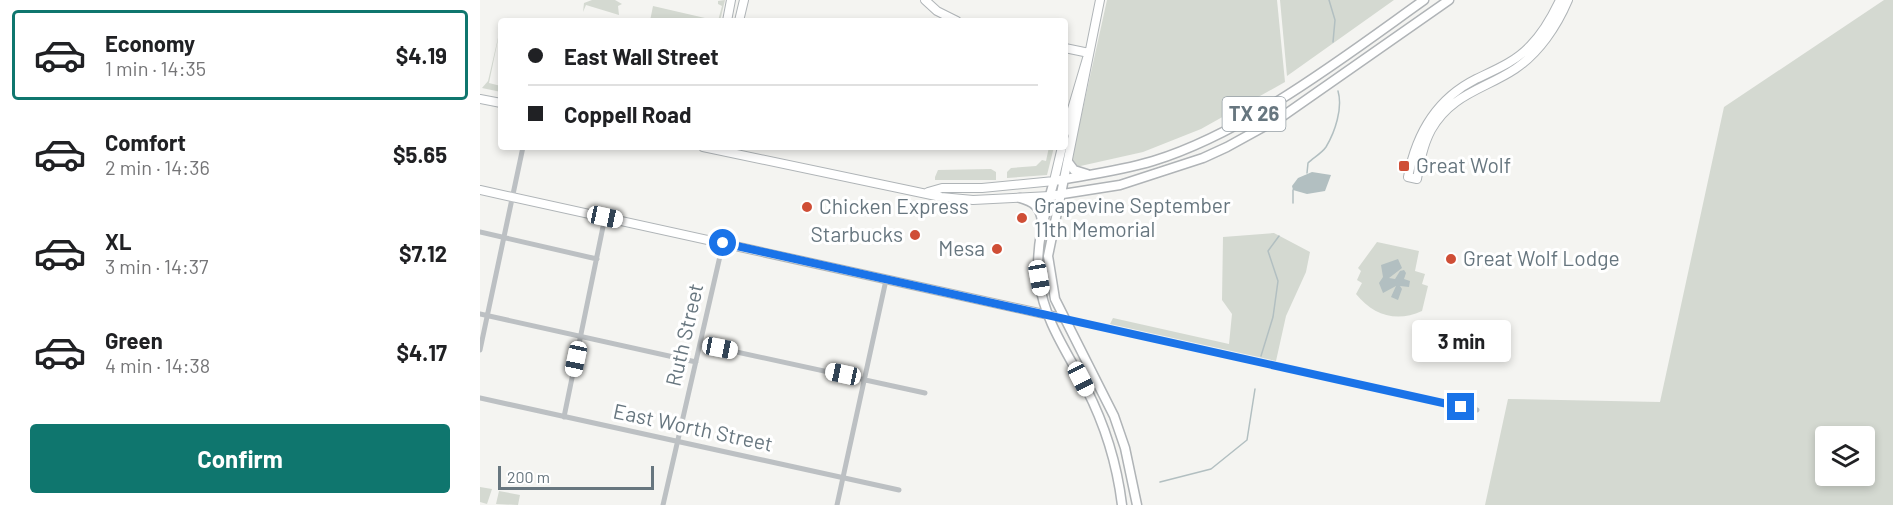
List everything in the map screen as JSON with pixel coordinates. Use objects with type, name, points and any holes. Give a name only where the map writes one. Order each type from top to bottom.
[{"type":"main road","name":"TX 26","points":[[1054,181],[1096,175],[1155,161],[1234,126],[1279,100],[1424,0]]},
{"type":"main road","name":"TX 26","points":[[1050,196],[1120,185],[1175,168],[1227,147],[1283,116],[1449,0]]},
{"type":"main road","points":[[1370,37],[1378,50]]},
{"type":"main road","points":[[1068,162],[1074,170],[1096,175]]},
{"type":"main road","points":[[1064,179],[1048,256],[1055,299],[1062,318],[1090,364],[1114,416],[1128,461],[1137,505]]},
{"type":"main road","points":[[1054,181],[1043,223],[1038,257],[1039,278],[1047,315],[1097,411],[1115,465],[1122,505]]},
{"type":"main road","name":"TX 26","points":[[1058,211],[1068,200],[1089,191]]},
{"type":"main road","points":[[1020,198],[1038,207],[1043,223]]},
{"type":"main road","points":[[1115,465],[1128,461]]},
{"type":"street","points":[[728,18],[731,0]]},
{"type":"street","points":[[740,18],[744,0]]},
{"type":"street","points":[[925,0],[937,11],[951,18]]},
{"type":"street","points":[[1064,179],[1089,65],[1089,53],[1100,0]]},
{"type":"street","points":[[1560,0],[1545,27],[1530,47],[1514,60],[1458,89],[1440,104],[1425,124],[1415,147],[1412,178],[1432,128],[1446,110],[1471,91],[1515,69],[1533,55],[1551,32],[1568,0]]},
{"type":"street","points":[[1068,49],[1089,53]]},
{"type":"street","points":[[1068,122],[1084,63],[1089,53]]},
{"type":"street","points":[[480,99],[498,102]]},
{"type":"street","points":[[480,350],[522,150]]},
{"type":"street","points":[[722,150],[927,192],[941,197],[973,200],[1050,196]]},
{"type":"street","points":[[927,192],[942,188],[982,188],[1054,181],[1061,150]]},
{"type":"street","points":[[480,190],[1477,410]]},
{"type":"street","points":[[564,417],[605,217]]},
{"type":"street","points":[[480,232],[597,259]]},
{"type":"street","name":"Ruth Street","points":[[663,505],[723,243]]},
{"type":"street","points":[[837,505],[886,280]]},
{"type":"street","points":[[480,314],[696,362]]},
{"type":"street","points":[[700,344],[925,393]]},
{"type":"street","name":"East Worth Street","points":[[480,398],[899,490]]},
{"type":"shaded area","points":[[592,0],[615,0],[622,4],[618,6],[619,15],[586,5],[583,12],[584,3]]},
{"type":"shaded area","points":[[725,0],[721,18],[719,18],[722,6],[718,4],[718,1]]},
{"type":"shaded area","points":[[1107,0],[1277,0],[1285,82],[1201,129],[1143,152],[1076,167],[1072,158]]},
{"type":"shaded area","points":[[1280,0],[1394,0],[1287,76]]},
{"type":"shaded area","points":[[1884,0],[1893,0],[1893,505],[1485,505],[1508,399],[1660,402],[1724,107]]},
{"type":"shaded area","points":[[653,6],[705,18],[651,18]]},
{"type":"shaded area","points":[[498,38],[489,83],[498,85],[498,91],[482,88],[488,81]]},
{"type":"shaded area","points":[[1048,150],[1053,150],[1047,175],[1007,178],[1007,172],[1011,168],[1036,166],[1042,160],[1046,161]]},
{"type":"shaded area","points":[[991,169],[996,172],[996,180],[935,180],[938,170]]},
{"type":"shaded area","points":[[1312,172],[1331,175],[1325,191],[1307,194],[1293,190],[1292,186],[1298,178]]},
{"type":"shaded area","points":[[1274,233],[1310,252],[1306,272],[1286,316],[1276,361],[1110,324],[1113,318],[1229,344],[1232,314],[1222,300],[1223,237]]},
{"type":"shaded area","points":[[1377,242],[1419,251],[1415,271],[1425,274],[1422,284],[1428,286],[1422,311],[1403,316],[1386,315],[1377,312],[1356,294],[1362,283],[1357,280],[1361,271],[1358,268]]},
{"type":"shaded area","points":[[1398,259],[1402,268],[1389,278],[1395,279],[1400,271],[1404,270],[1406,273],[1404,279],[1410,281],[1409,287],[1400,286],[1402,289],[1398,300],[1391,297],[1396,286],[1383,293],[1379,283],[1383,277],[1381,265]]},
{"type":"shaded area","points":[[480,487],[492,489],[487,504],[480,502]]},
{"type":"shaded area","points":[[499,491],[520,495],[518,505],[496,504]]},
{"type":"waterway","points":[[1329,0],[1335,20],[1333,42]]},
{"type":"waterway","points":[[1307,173],[1308,163],[1324,149],[1332,134],[1340,105],[1338,91]]},
{"type":"waterway","points":[[1293,190],[1293,203]]},
{"type":"waterway","points":[[1261,356],[1273,317],[1278,281],[1268,251],[1279,236]]},
{"type":"waterway","points":[[1160,482],[1211,469],[1247,440],[1255,389]]},
{"type":"place","name":"Great Wolf","points":[[1404,166]]},
{"type":"place","name":"Chicken Express","points":[[807,207]]},
{"type":"place","name":"Grapevine September 11th Memorial","points":[[1022,218]]},
{"type":"place","name":"Starbucks","points":[[915,235]]},
{"type":"place","name":"Mesa","points":[[997,249]]},
{"type":"place","name":"Great Wolf Lodge","points":[[1451,259]]},
{"type":"route","points":[[723,243],[1461,407]]}]
